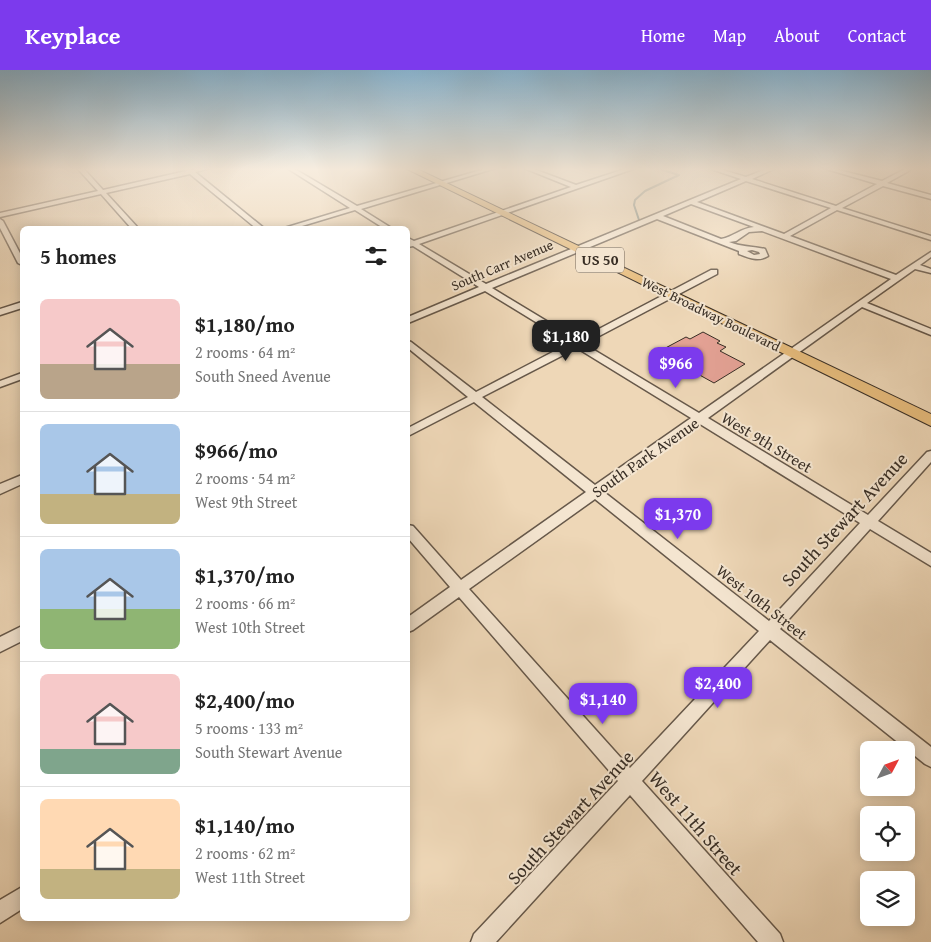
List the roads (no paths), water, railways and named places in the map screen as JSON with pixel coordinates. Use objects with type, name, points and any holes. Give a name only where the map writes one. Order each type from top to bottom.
[{"type":"highway","name":"West Broadway Boulevard","points":[[493,209],[931,421]]},
{"type":"street","points":[[0,215],[28,209]]},
{"type":"street","points":[[118,209],[133,226]]},
{"type":"street","points":[[236,209],[258,226]]},
{"type":"street","points":[[294,226],[354,209]]},
{"type":"street","points":[[357,209],[385,226]]},
{"type":"street","points":[[410,242],[514,209]]},
{"type":"street","name":"South Carr Avenue","points":[[410,319],[674,209]]},
{"type":"street","points":[[707,209],[748,226],[766,229],[897,278]]},
{"type":"street","points":[[785,236],[836,209]]},
{"type":"street","points":[[839,209],[931,238]]},
{"type":"street","points":[[656,216],[743,250]]},
{"type":"street","points":[[0,221],[20,259]]},
{"type":"street","points":[[717,240],[727,241],[733,239],[748,226]]},
{"type":"street","points":[[706,236],[734,237]]},
{"type":"street","name":"West 9th Street","points":[[410,243],[486,287],[931,560]]},
{"type":"street","name":"South Park Avenue","points":[[410,624],[931,254]]},
{"type":"street","points":[[915,266],[931,271]]},
{"type":"street","points":[[410,431],[714,272]]},
{"type":"street","points":[[861,304],[931,332]]},
{"type":"street","points":[[0,312],[20,306]]},
{"type":"street","name":"West 10th Street","points":[[410,346],[931,758]]},
{"type":"street","points":[[0,384],[20,377]]},
{"type":"street","name":"South Stewart Avenue","points":[[482,942],[931,455]]},
{"type":"street","points":[[0,489],[20,481]]},
{"type":"street","name":"West 11th Street","points":[[410,532],[772,942]]},
{"type":"street","points":[[0,645],[20,634]]},
{"type":"street","points":[[0,913],[20,898]]},
{"type":"waterway","points":[[635,209],[639,220]]}]
